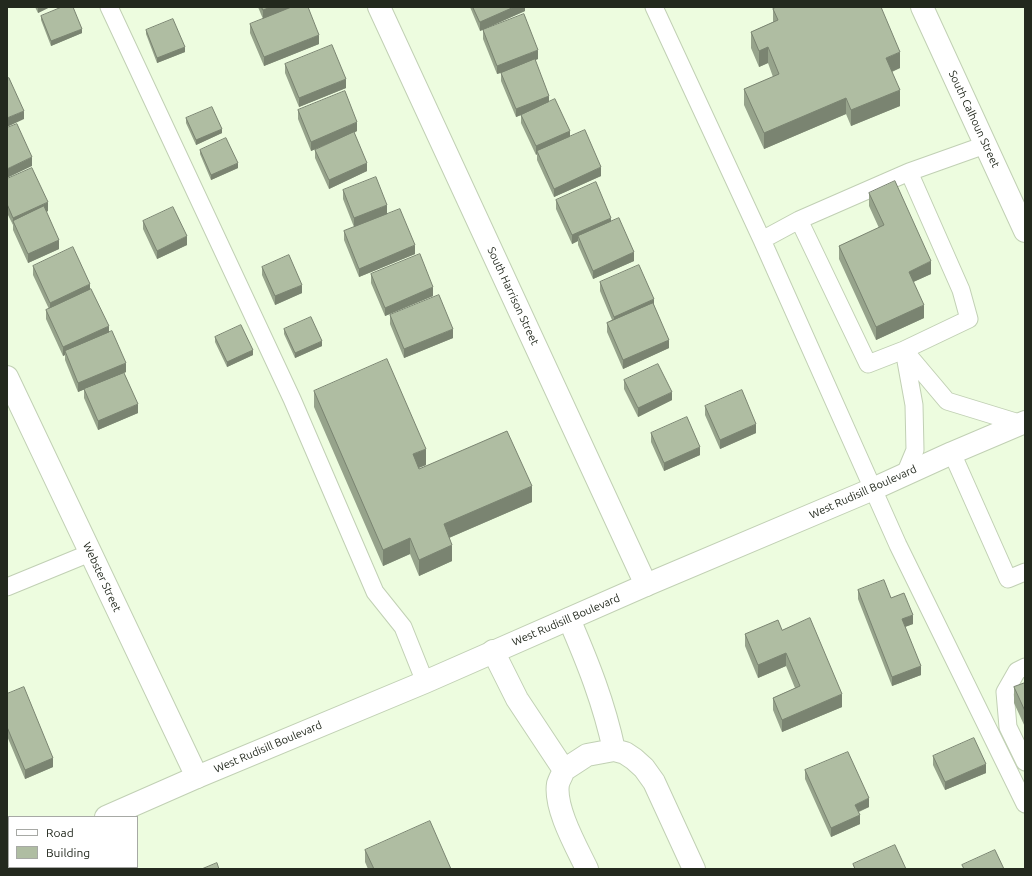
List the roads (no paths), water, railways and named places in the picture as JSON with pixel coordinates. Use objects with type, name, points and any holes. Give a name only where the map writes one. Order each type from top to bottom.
[{"type":"street","name":"South Harrison Street","points":[[379,7],[646,585]]},
{"type":"street","name":"South Calhoun Street","points":[[922,7],[1025,231]]},
{"type":"street","name":"Webster Street","points":[[7,377],[196,777]]},
{"type":"street","name":"West Rudisill Boulevard","points":[[108,816],[196,777],[425,682],[646,585],[873,490],[952,453],[1024,423]]},
{"type":"street","points":[[569,619],[590,667],[608,723],[614,750]]},
{"type":"street","points":[[493,651],[517,699],[564,770]]},
{"type":"street","points":[[587,869],[567,825],[558,798],[558,784],[564,770],[587,756],[614,750],[625,753],[634,759],[644,768],[654,782],[694,869]]},
{"type":"lane","points":[[109,7],[292,399],[375,592],[403,627],[425,682]]},
{"type":"lane","points":[[654,7],[762,240],[873,490],[928,608],[1025,804]]},
{"type":"lane","points":[[762,240],[799,220],[909,172],[985,144]]},
{"type":"lane","points":[[799,220],[868,364],[904,350],[969,319],[961,290],[909,172]]},
{"type":"lane","points":[[904,350],[946,400],[1024,423]]},
{"type":"lane","points":[[904,350],[914,405],[915,450],[905,474]]},
{"type":"lane","points":[[952,453],[1008,579],[1025,572]]},
{"type":"lane","points":[[7,587],[90,553]]},
{"type":"lane","points":[[1021,669],[1004,692],[1008,727],[1025,762]]}]
